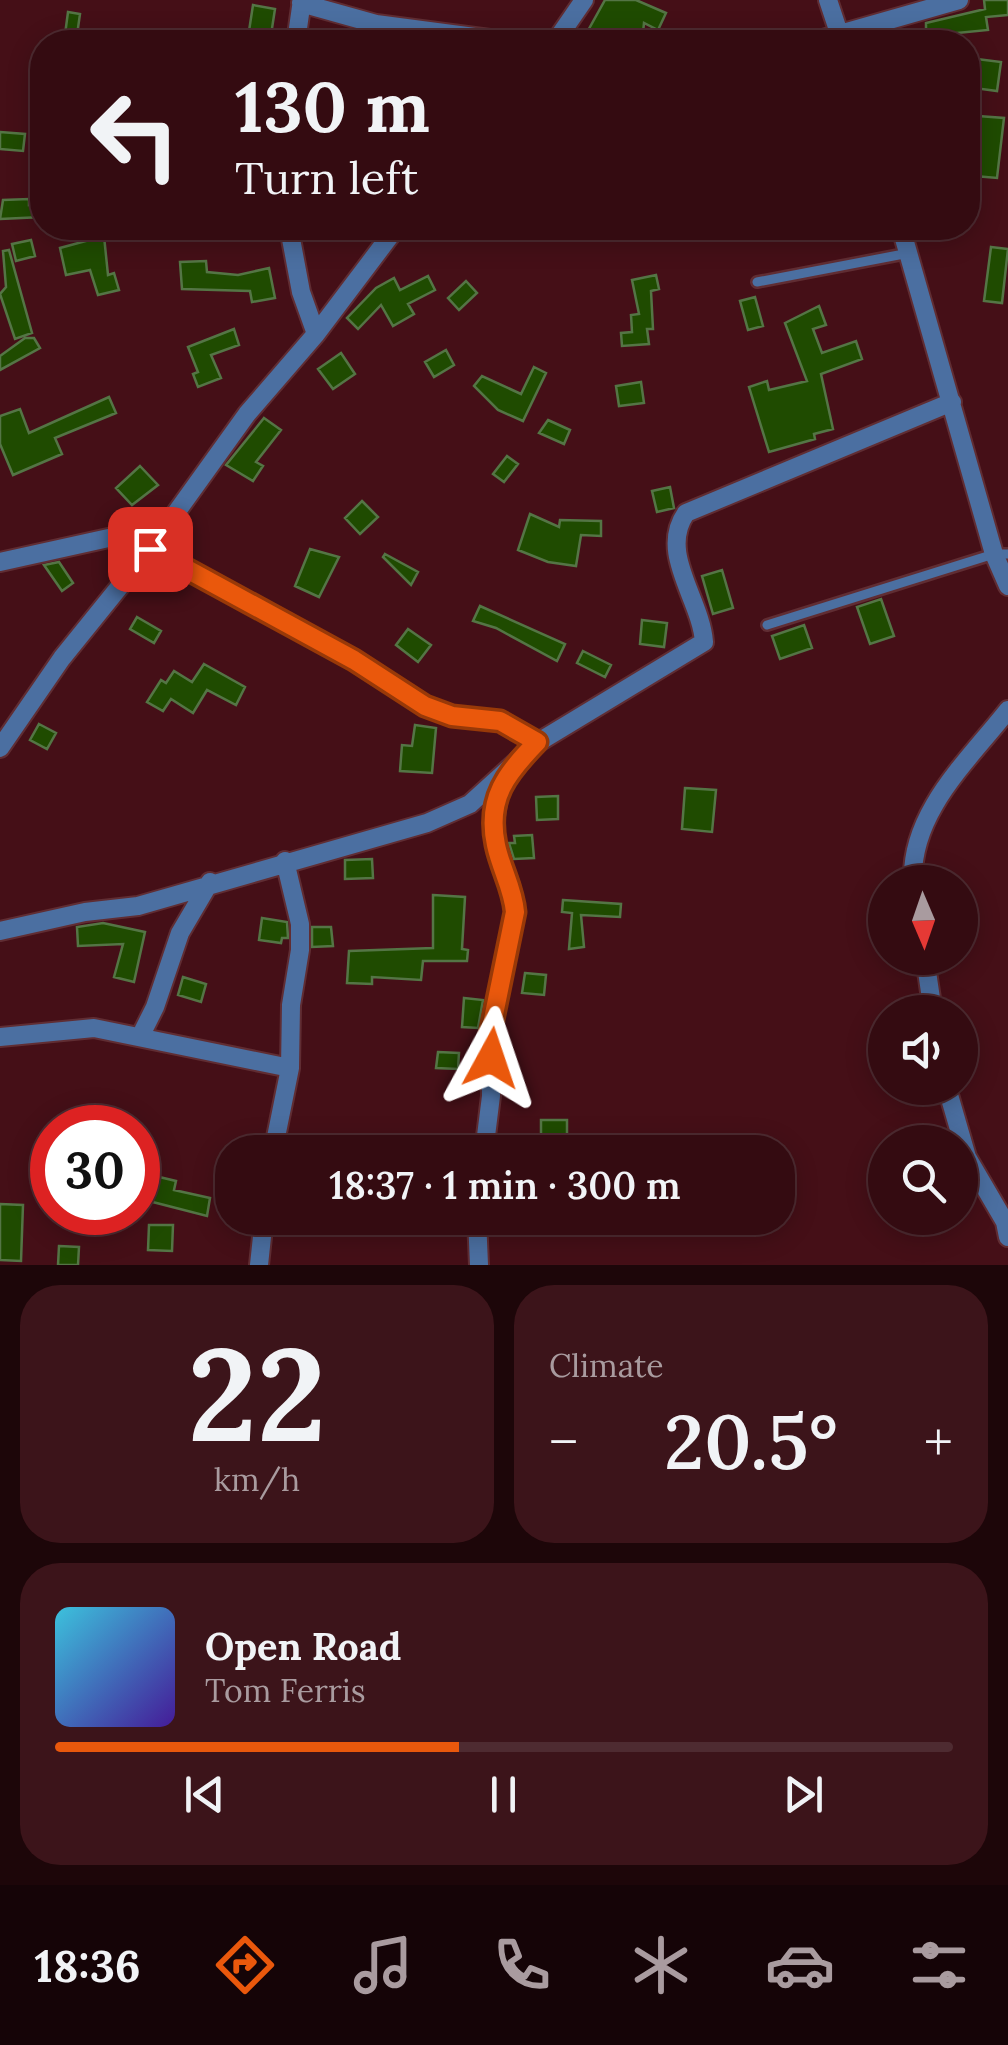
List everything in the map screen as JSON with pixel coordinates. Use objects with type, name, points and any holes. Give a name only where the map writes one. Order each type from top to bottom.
[{"type":"street","points":[[563,30],[584,0]]},
{"type":"street","points":[[828,0],[838,30]]},
{"type":"street","points":[[866,30],[958,0]]},
{"type":"street","points":[[298,30],[302,2],[376,24],[422,30]]},
{"type":"street","points":[[291,240],[301,292],[316,334]]},
{"type":"street","points":[[0,748],[62,658],[154,542],[247,414],[316,334],[387,240]]},
{"type":"street","points":[[904,240],[1008,586]]},
{"type":"street","points":[[0,931],[85,912],[138,906],[210,882],[426,823],[470,804],[504,777],[537,742],[704,642],[678,556],[676,538],[686,512],[952,402]]},
{"type":"street","points":[[0,562],[113,537],[154,542],[425,706],[452,716],[500,721],[537,742]]},
{"type":"street","points":[[913,865],[914,841],[933,806],[1008,710]]},
{"type":"street","points":[[486,1135],[491,1096],[490,1034],[515,912],[514,895],[496,845],[495,819],[504,777]]},
{"type":"street","points":[[277,1135],[290,1068],[290,1005],[300,938],[285,861]]},
{"type":"street","points":[[140,1035],[156,1007],[180,933],[210,882]]},
{"type":"street","points":[[0,1037],[94,1028],[290,1068]]},
{"type":"street","points":[[952,1105],[967,1157],[1006,1222],[1008,1236]]},
{"type":"street","points":[[260,1265],[263,1235]]},
{"type":"street","points":[[477,1235],[479,1265]]},
{"type":"lane","points":[[756,282],[908,252]]},
{"type":"lane","points":[[768,625],[1001,554]]},
{"type":"building","points":[[605,0],[636,0],[666,13],[658,30],[644,23],[643,30],[588,30]]},
{"type":"building","points":[[984,0],[1008,0],[1008,15],[986,17],[988,30],[926,30],[926,23],[985,9]]},
{"type":"building","points":[[253,5],[275,9],[272,30],[249,30]]},
{"type":"building","points":[[68,12],[80,14],[78,30],[66,30]]},
{"type":"building","points":[[980,59],[1001,62],[997,91],[980,89]]},
{"type":"building","points":[[980,116],[1004,118],[997,178],[980,176]]},
{"type":"building","points":[[0,132],[25,134],[23,151],[0,149]]},
{"type":"building","points":[[29,199],[30,218],[0,219],[3,200]]},
{"type":"building","points":[[31,240],[35,256],[16,261],[12,244]]},
{"type":"building","points":[[104,240],[108,275],[114,273],[119,290],[98,295],[90,270],[66,275],[60,248]]},
{"type":"building","points":[[991,247],[1008,249],[1002,303],[984,301]]},
{"type":"building","points":[[9,250],[32,333],[15,339],[0,294],[6,287],[3,251]]},
{"type":"building","points":[[206,261],[207,272],[238,275],[269,268],[275,298],[252,302],[250,291],[182,289],[180,262]]},
{"type":"building","points":[[656,275],[659,289],[651,291],[653,329],[647,329],[649,344],[622,346],[621,333],[632,332],[631,315],[639,314],[632,280]]},
{"type":"building","points":[[428,276],[435,290],[408,304],[414,314],[393,326],[381,305],[358,329],[347,318],[376,288],[394,278],[400,290]]},
{"type":"building","points":[[466,281],[477,293],[459,310],[448,298]]},
{"type":"building","points":[[755,297],[763,326],[748,330],[740,301]]},
{"type":"building","points":[[819,306],[826,325],[813,329],[822,353],[856,341],[862,359],[821,374],[833,429],[814,434],[815,439],[769,452],[749,387],[767,381],[769,390],[807,381],[785,323]]},
{"type":"building","points":[[234,329],[239,345],[211,355],[221,378],[198,387],[193,374],[198,372],[188,347]]},
{"type":"building","points":[[25,338],[34,338],[40,348],[0,370],[0,356]]},
{"type":"building","points":[[446,350],[454,365],[434,377],[425,362]]},
{"type":"building","points":[[341,353],[355,374],[333,389],[318,369]]},
{"type":"building","points":[[534,367],[546,373],[523,421],[498,410],[474,386],[482,376],[521,394]]},
{"type":"building","points":[[641,382],[644,403],[619,406],[616,386]]},
{"type":"building","points":[[109,397],[116,413],[55,438],[62,454],[13,475],[0,444],[0,416],[20,409],[29,433]]},
{"type":"building","points":[[264,418],[281,430],[256,462],[263,466],[253,481],[226,465]]},
{"type":"building","points":[[548,420],[570,430],[564,444],[539,433]]},
{"type":"building","points":[[507,456],[518,464],[504,482],[493,474]]},
{"type":"building","points":[[140,466],[158,485],[132,505],[116,488]]},
{"type":"building","points":[[670,487],[674,508],[657,512],[652,491]]},
{"type":"building","points":[[362,501],[378,517],[360,534],[345,518]]},
{"type":"building","points":[[530,514],[559,527],[560,520],[601,521],[601,536],[581,535],[576,566],[548,562],[518,550]]},
{"type":"building","points":[[310,549],[339,557],[319,597],[295,586]]},
{"type":"building","points":[[385,554],[418,572],[411,585],[383,557]]},
{"type":"building","points":[[59,562],[73,583],[62,591],[44,565]]},
{"type":"building","points":[[722,570],[733,608],[713,614],[702,576]]},
{"type":"building","points":[[881,599],[894,636],[870,644],[857,607]]},
{"type":"building","points":[[480,606],[565,644],[557,661],[496,628],[473,621]]},
{"type":"building","points":[[137,617],[161,631],[154,643],[130,629]]},
{"type":"building","points":[[642,620],[667,623],[664,647],[640,644]]},
{"type":"building","points":[[804,625],[812,648],[780,659],[772,636]]},
{"type":"building","points":[[408,629],[431,645],[418,662],[396,645]]},
{"type":"building","points":[[583,651],[611,665],[605,677],[577,663]]},
{"type":"building","points":[[204,664],[245,687],[236,705],[207,690],[193,713],[171,699],[163,711],[147,702],[161,680],[166,683],[174,671],[192,682]]},
{"type":"building","points":[[39,724],[56,733],[47,749],[30,740]]},
{"type":"building","points":[[415,725],[436,728],[432,773],[400,771],[402,745],[412,746]]},
{"type":"building","points":[[685,788],[716,790],[712,832],[682,829]]},
{"type":"building","points":[[558,796],[558,819],[537,820],[536,797]]},
{"type":"building","points":[[532,835],[534,858],[514,859],[509,843],[515,843],[514,836]]},
{"type":"building","points":[[372,859],[373,878],[345,879],[345,860]]},
{"type":"building","points":[[433,895],[465,897],[462,949],[468,950],[467,961],[423,961],[421,980],[372,977],[372,984],[347,983],[349,951],[433,948]]},
{"type":"building","points":[[563,900],[621,904],[620,917],[581,915],[584,947],[569,949],[572,913],[562,912]]},
{"type":"building","points":[[262,918],[287,922],[288,938],[282,938],[281,943],[259,940]]},
{"type":"building","points":[[103,923],[145,932],[134,982],[114,977],[123,944],[78,946],[77,927]]},
{"type":"building","points":[[312,927],[331,927],[333,946],[312,947]]},
{"type":"building","points":[[525,973],[546,975],[544,995],[522,993]]},
{"type":"building","points":[[183,977],[206,984],[201,1002],[178,995]]},
{"type":"building","points":[[464,998],[483,1000],[478,1028],[462,1027]]},
{"type":"building","points":[[438,1052],[459,1053],[458,1069],[436,1068]]},
{"type":"building","points":[[541,1120],[567,1120],[567,1135],[541,1135]]},
{"type":"building","points":[[160,1177],[176,1181],[174,1190],[210,1198],[207,1216],[160,1204]]},
{"type":"building","points":[[0,1204],[23,1205],[21,1261],[0,1260]]},
{"type":"building","points":[[160,1225],[173,1225],[172,1251],[148,1250],[149,1235],[160,1235]]},
{"type":"building","points":[[59,1246],[79,1247],[78,1265],[58,1265]]},
{"type":"route","points":[[150,549],[354,660],[425,706],[452,716],[500,721],[537,742],[504,777],[495,819],[496,845],[514,895],[515,912],[490,1034],[491,1058]]}]
